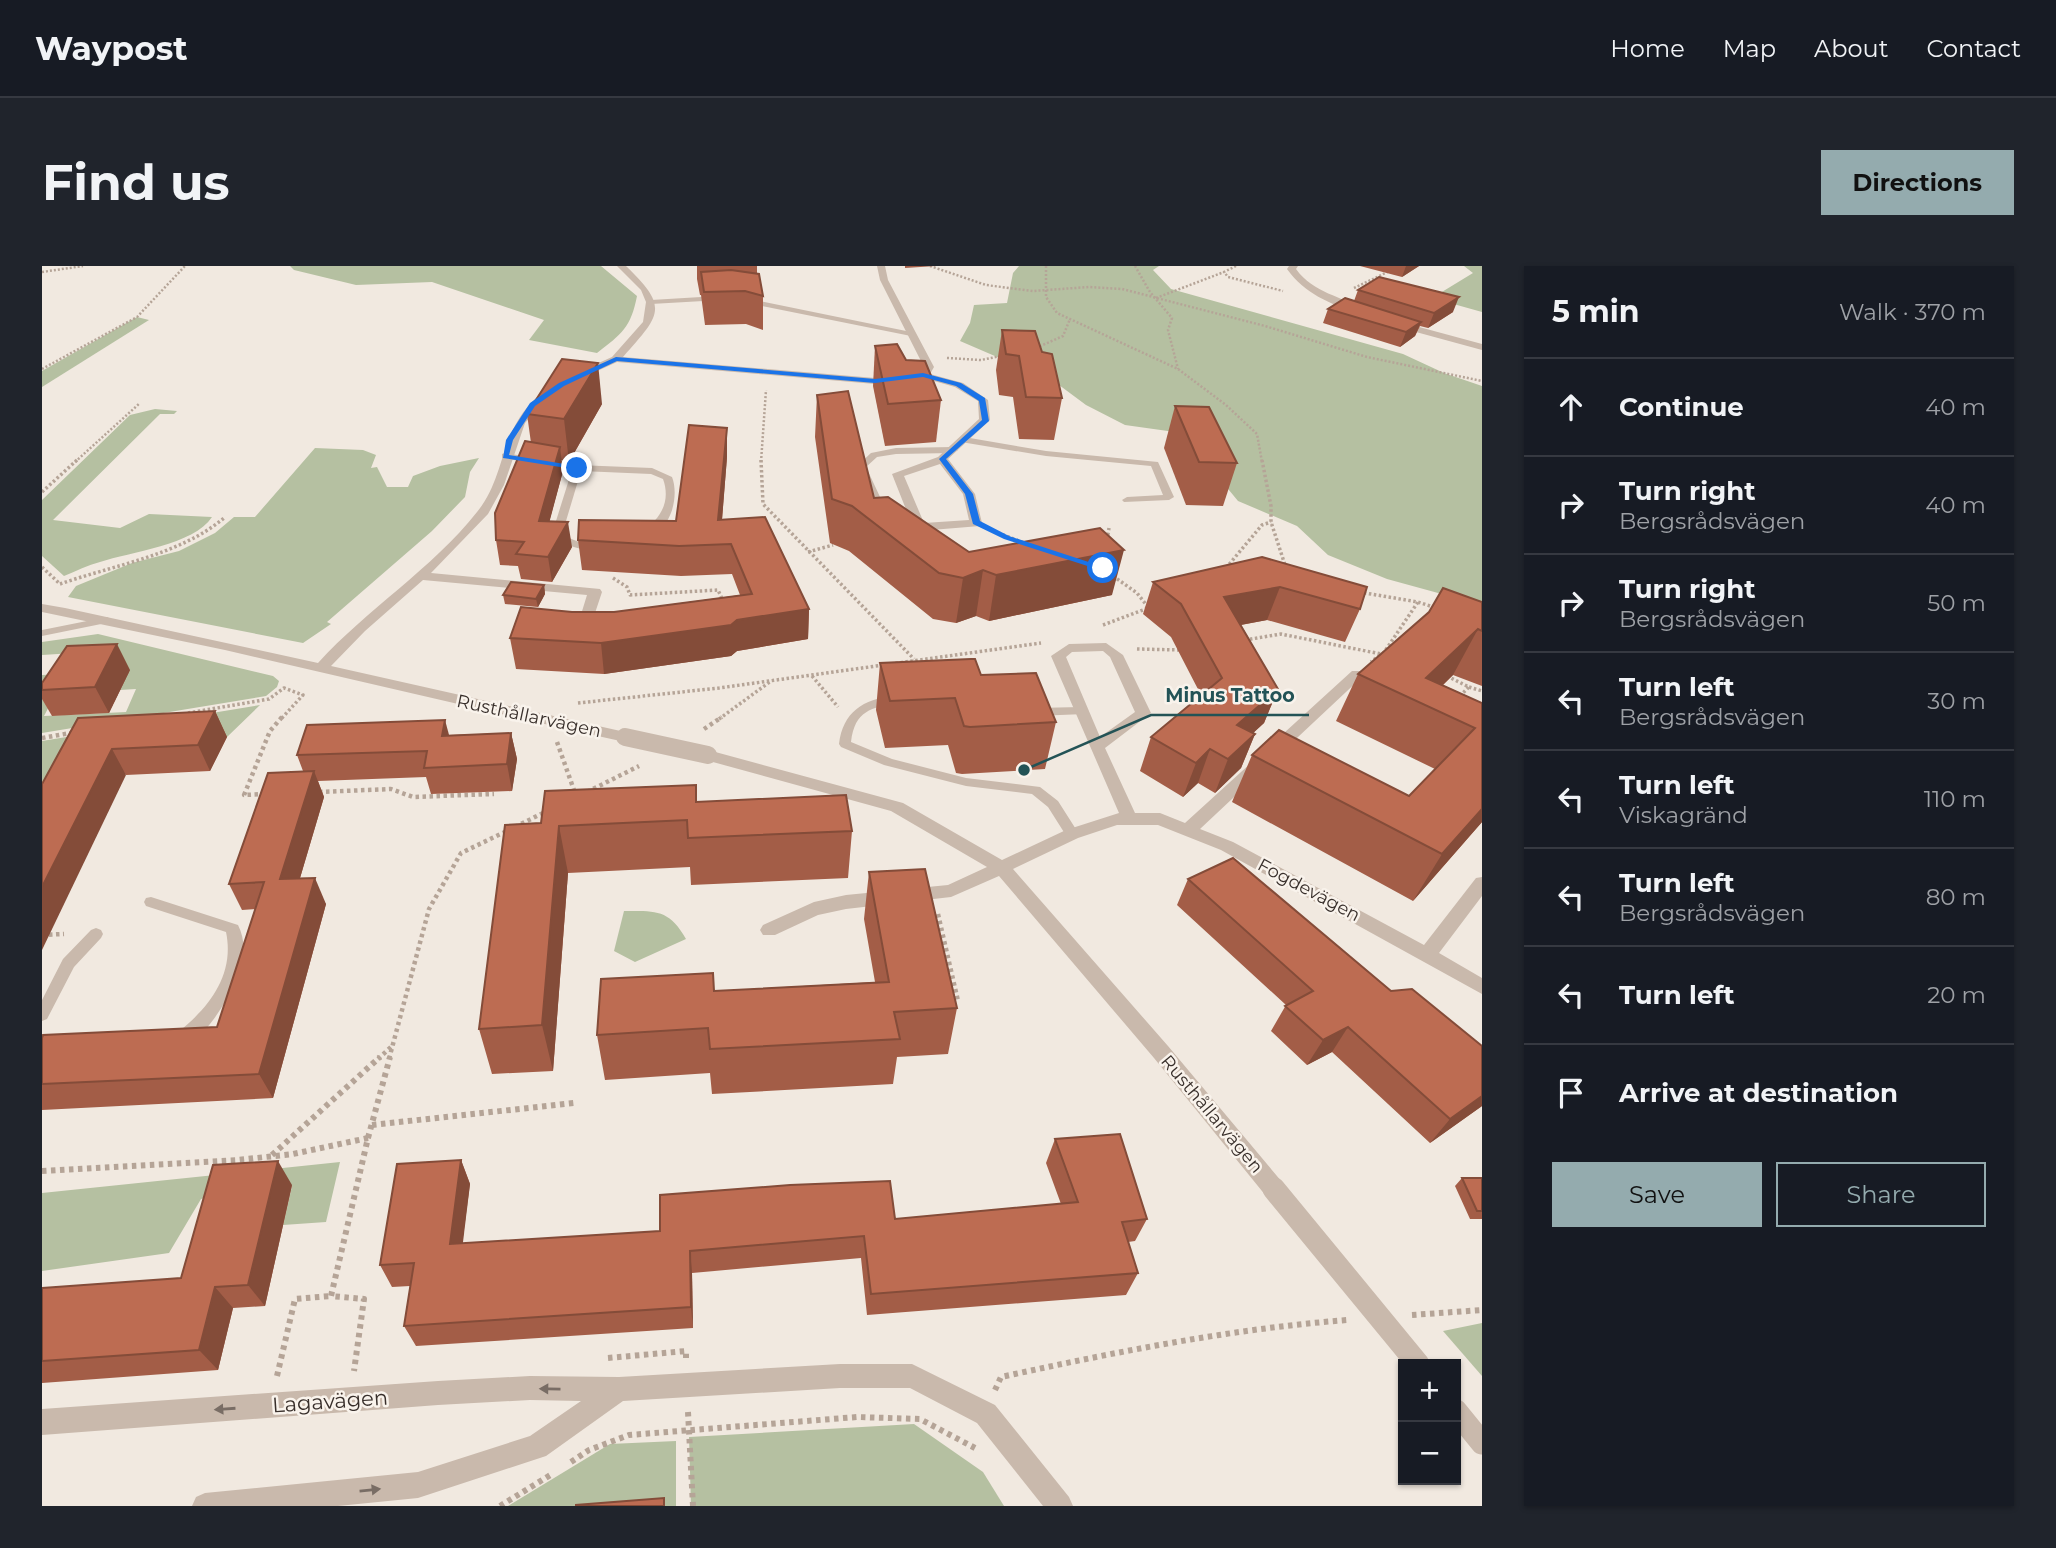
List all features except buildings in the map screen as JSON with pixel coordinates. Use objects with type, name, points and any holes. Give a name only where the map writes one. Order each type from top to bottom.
[{"type":"street","points":[[321,668],[377,610],[419,575],[482,514],[493,498],[510,440],[533,405],[557,388],[616,359],[648,323],[651,302],[645,289],[621,266]]},
{"type":"street","points":[[881,266],[884,280],[929,367],[923,374]]},
{"type":"street","points":[[1294,266],[1291,269],[1300,283],[1332,301],[1366,313]]},
{"type":"street","points":[[1389,321],[1482,347]]},
{"type":"street","points":[[616,359],[875,381],[923,374],[958,385],[983,400],[985,421],[942,459],[898,474],[919,527],[976,523],[969,494],[942,459]]},
{"type":"street","points":[[419,575],[470,583],[551,586],[595,592],[581,637]]},
{"type":"street","name":"Rusthållarvägen","points":[[42,608],[321,668],[497,711],[708,755],[897,807],[1002,867],[1161,1052],[1414,1359]]},
{"type":"street","points":[[1097,747],[1143,713],[1116,655],[1106,648],[1069,648],[1058,656],[1081,711],[1097,747],[1129,818]]},
{"type":"street","points":[[1188,830],[1357,674]]},
{"type":"street","name":"Fogdevägen","points":[[1002,867],[1099,824],[1129,818],[1160,819],[1239,852],[1482,987]]},
{"type":"street","points":[[769,930],[814,909],[846,902],[951,891],[1002,867]]},
{"type":"street","points":[[1427,955],[1482,883]]},
{"type":"street","name":"Lagavägen","points":[[42,1422],[530,1388],[618,1390],[840,1376],[912,1376],[986,1414],[1060,1506]]},
{"type":"street","points":[[205,1506],[418,1485],[537,1447],[618,1390]]},
{"type":"street","points":[[1461,1416],[1482,1443]]},
{"type":"lane","points":[[651,302],[745,299],[912,334]]},
{"type":"lane","points":[[964,440],[1010,449],[1139,460],[1155,464],[1169,496],[1127,500]]},
{"type":"lane","points":[[887,523],[861,467],[874,455],[896,450],[953,450]]},
{"type":"lane","points":[[505,456],[577,468],[652,471],[667,477],[673,489],[672,504],[649,532],[632,538]]},
{"type":"lane","points":[[577,468],[561,521],[559,537],[577,545],[604,545]]},
{"type":"lane","points":[[42,633],[107,620]]},
{"type":"lane","points":[[902,700],[872,702],[860,709],[849,720],[845,744],[888,762],[966,782],[1035,790],[1053,804],[1072,834]]},
{"type":"lane","points":[[1021,708],[1034,712],[1081,711]]},
{"type":"lane","points":[[150,902],[233,929],[237,941],[232,973],[215,1007],[203,1024],[182,1039],[168,1044]]},
{"type":"lane","points":[[42,1015],[68,963],[96,934]]},
{"type":"path","points":[[42,272],[83,266]]},
{"type":"path","points":[[42,369],[137,317],[185,266]]},
{"type":"path","points":[[930,266],[986,285],[1043,291],[1108,287],[1265,326],[1367,357],[1482,381]]},
{"type":"path","points":[[1046,266],[1043,291],[1045,303],[1070,319],[1178,369],[1226,405],[1257,434],[1269,493],[1271,522],[1289,575]]},
{"type":"path","points":[[1135,266],[1155,298],[1172,318],[1168,330],[1178,369]]},
{"type":"path","points":[[1155,298],[1236,266]]},
{"type":"path","points":[[1332,301],[1401,266]]},
{"type":"path","points":[[1224,272],[1228,277],[1266,287],[1297,294],[1317,294]]},
{"type":"path","points":[[1035,348],[1063,336],[1070,319]]},
{"type":"path","points":[[920,349],[938,357],[966,361],[992,360],[1002,356]]},
{"type":"path","points":[[768,373],[760,450],[763,504],[915,659]]},
{"type":"path","points":[[42,492],[140,403]]},
{"type":"path","points":[[60,584],[179,548],[211,531],[224,518]]},
{"type":"path","points":[[1219,575],[1262,526],[1271,522]]},
{"type":"path","points":[[976,523],[1037,547]]},
{"type":"path","points":[[1105,548],[1110,528]]},
{"type":"path","points":[[808,552],[833,545]]},
{"type":"path","points":[[1110,574],[1137,593],[1149,607]]},
{"type":"path","points":[[1351,590],[1418,602],[1443,611]]},
{"type":"path","points":[[1357,674],[1381,654],[1418,602]]},
{"type":"path","points":[[1100,625],[1158,604]]},
{"type":"path","points":[[1244,640],[1281,634],[1392,656]]},
{"type":"path","points":[[566,704],[812,676],[915,659],[1044,643]]},
{"type":"path","points":[[1116,655],[1137,649],[1182,650]]},
{"type":"path","points":[[1445,675],[1482,691]]},
{"type":"path","points":[[812,676],[818,687],[842,712]]},
{"type":"path","points":[[701,731],[750,699],[771,681]]},
{"type":"path","points":[[1450,705],[1469,687]]},
{"type":"path","points":[[176,715],[269,699],[284,688],[303,695],[270,731],[244,795],[270,794]]},
{"type":"path","points":[[42,738],[82,731]]},
{"type":"path","points":[[567,771],[576,797],[650,761]]},
{"type":"path","points":[[311,792],[391,789],[413,797],[494,794]]},
{"type":"path","points":[[331,1296],[368,1138],[429,909],[461,853],[555,807]]},
{"type":"path","points":[[933,893],[958,1001]]},
{"type":"path","points":[[271,1156],[393,1046]]},
{"type":"path","points":[[372,1125],[575,1103]]},
{"type":"path","points":[[42,1171],[271,1156],[368,1138]]},
{"type":"path","points":[[270,1405],[295,1299],[331,1296],[364,1299],[348,1399]]},
{"type":"path","points":[[1398,1316],[1482,1310]]},
{"type":"path","points":[[986,1414],[1000,1377],[1157,1342],[1292,1323],[1358,1319]]},
{"type":"path","points":[[688,1386],[693,1506]]},
{"type":"path","points":[[567,1464],[589,1450],[629,1435],[857,1417],[920,1419],[981,1451]]},
{"type":"path","points":[[500,1506],[555,1471]]},
{"type":"green space","points":[[290,266],[601,266],[637,296],[632,315],[624,329],[597,353],[529,340],[544,320],[432,282],[356,285],[294,270]]},
{"type":"green space","points":[[1019,266],[1159,266],[1153,270],[1171,289],[1403,354],[1444,373],[1482,386],[1482,654],[1449,596],[1387,579],[1328,555],[1297,526],[1238,501],[1182,433],[1125,425],[1086,405],[1055,382],[960,341],[970,323],[974,305],[1007,303],[1013,273]]},
{"type":"green space","points":[[1464,266],[1482,266],[1482,312],[1432,298],[1473,273]]},
{"type":"green space","points":[[137,317],[149,320],[42,387],[42,371]]},
{"type":"green space","points":[[155,409],[177,411],[174,414],[160,414],[53,520],[120,528],[149,514],[212,517],[203,527],[177,541],[96,563],[64,576],[42,556],[42,500],[130,415]]},
{"type":"green space","points":[[315,448],[363,450],[376,455],[371,468],[377,467],[387,487],[408,487],[413,476],[440,466],[479,458],[470,472],[465,497],[432,531],[327,622],[331,624],[303,643],[68,597],[76,586],[132,563],[179,551],[215,533],[234,517],[255,517]]},
{"type":"green space","points":[[98,634],[273,676],[279,681],[277,687],[266,696],[42,733],[42,675],[66,674],[44,716],[126,712],[136,689],[120,690],[74,653],[42,655],[42,642]]},
{"type":"green space","points":[[260,705],[227,737],[136,742],[42,843],[42,741]]},
{"type":"green space","points":[[624,911],[661,914],[674,922],[686,939],[635,962],[614,951]]},
{"type":"green space","points":[[340,1162],[326,1222],[283,1225],[292,1186],[239,1189],[201,1199],[169,1253],[42,1271],[42,1193]]},
{"type":"green space","points":[[1482,1323],[1482,1376],[1443,1331]]},
{"type":"green space","points":[[914,1424],[983,1472],[1004,1506],[691,1506],[689,1437]]},
{"type":"green space","points":[[676,1441],[676,1506],[508,1506],[610,1444]]},
{"type":"place","name":"Minus Tattoo","points":[[1024,770]]},
{"type":"route","points":[[577,468],[505,456],[510,440],[533,405],[561,384],[616,359],[648,364],[875,381],[923,374],[958,385],[983,400],[985,421],[942,459],[969,494],[976,523],[1007,537],[1103,568]]}]
